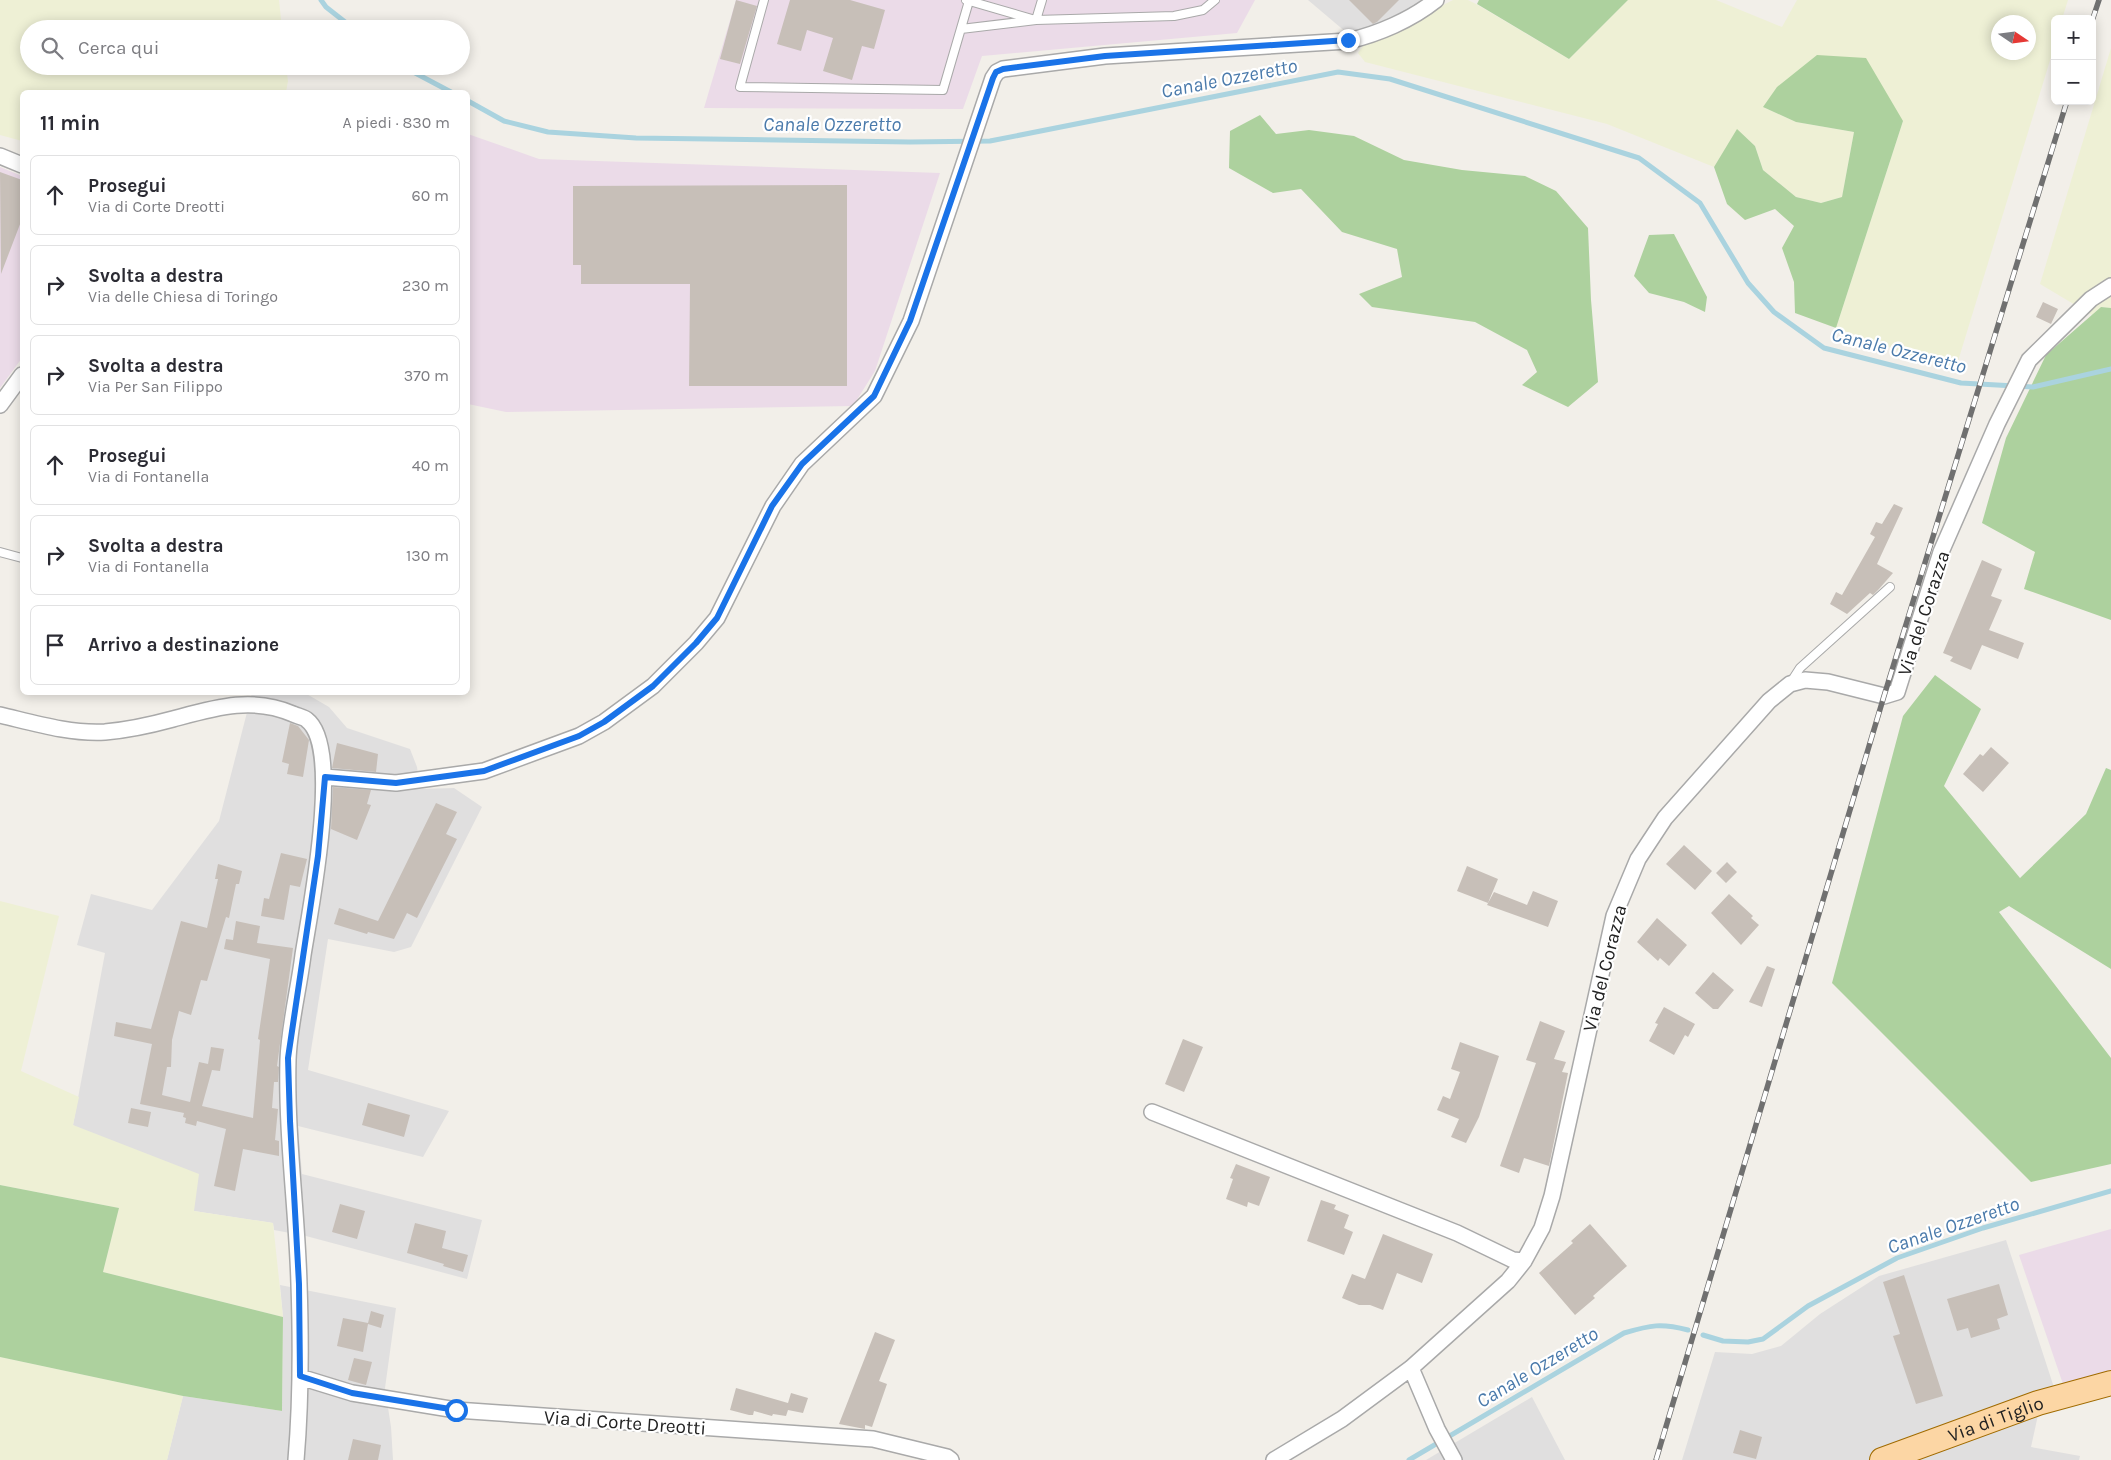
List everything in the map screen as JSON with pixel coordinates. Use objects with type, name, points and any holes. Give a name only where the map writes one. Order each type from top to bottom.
[{"type":"main road","name":"Via di Tiglio","points":[[1882,1460],[2038,1403],[2111,1383]]},
{"type":"street","points":[[325,777],[396,783],[484,771],[579,736],[604,722],[653,686],[696,643],[717,618],[772,506],[802,464],[874,396],[910,321],[965,162],[977,121],[996,72],[1003,69],[1105,56],[1348,40],[1364,37],[1397,23],[1436,0]]},
{"type":"street","points":[[0,156],[20,164]]},
{"type":"street","name":"Via del Corazza","points":[[1411,1368],[1508,1281],[1524,1261],[1542,1228],[1554,1188],[1614,916],[1638,859],[1666,818],[1769,701],[1790,684],[1805,680],[1828,682],[1884,696],[1897,692],[1942,552],[1997,424],[2028,360],[2091,299],[2111,286]]},
{"type":"street","points":[[0,405],[20,378]]},
{"type":"street","points":[[0,715],[66,730],[102,732],[133,728],[232,704],[257,704],[282,709],[308,720],[318,736],[323,756],[325,777],[318,856],[288,1058],[299,1284],[300,1376],[296,1460]]},
{"type":"street","points":[[1152,1112],[1457,1233],[1513,1260],[1524,1261]]},
{"type":"street","points":[[1274,1460],[1342,1419],[1411,1368],[1437,1429],[1453,1458]]},
{"type":"street","name":"Via di Corte Dreotti","points":[[300,1376],[352,1393],[456,1410],[873,1439],[947,1457],[952,1460]]},
{"type":"lane","points":[[764,0],[740,87],[943,90],[967,1],[1036,20]]},
{"type":"lane","points":[[1036,20],[1042,0]]},
{"type":"lane","points":[[961,29],[1036,20],[1174,16],[1203,10],[1215,0]]},
{"type":"lane","points":[[0,552],[20,557]]},
{"type":"lane","points":[[1790,684],[1800,668],[1890,587]]},
{"type":"shaded area","points":[[736,0],[1255,0],[1237,33],[982,56],[963,109],[704,108]]},
{"type":"shaded area","points":[[1308,0],[1443,0],[1360,44]]},
{"type":"shaded area","points":[[470,135],[539,159],[940,173],[875,371],[853,406],[506,412],[470,404]]},
{"type":"shaded area","points":[[0,167],[20,175],[20,361],[0,388]]},
{"type":"shaded area","points":[[251,695],[308,695],[329,707],[347,728],[410,749],[417,767],[420,789],[454,788],[482,807],[411,947],[394,952],[328,939],[308,1070],[449,1111],[423,1157],[298,1126],[302,1174],[482,1220],[467,1279],[306,1236],[274,1230],[273,1223],[194,1211],[73,1125],[105,953],[77,945],[91,894],[152,910],[219,821]]},
{"type":"shaded area","points":[[2111,1229],[2111,1373],[2064,1387],[2019,1255]]},
{"type":"shaded area","points":[[2006,1240],[2061,1409],[2038,1415],[2031,1447],[2080,1456],[2079,1460],[1682,1460],[1715,1352],[1752,1354],[1781,1346],[1820,1314],[1879,1276]]},
{"type":"shaded area","points":[[280,1285],[396,1308],[385,1388],[391,1427],[393,1460],[167,1460],[183,1396],[282,1411],[283,1317]]},
{"type":"shaded area","points":[[1532,1397],[1565,1460],[1426,1460]]},
{"type":"green space","points":[[0,0],[279,0],[281,20],[20,20],[20,75],[287,75],[288,81],[286,90],[20,90],[20,140],[0,135]]},
{"type":"green space","points":[[1453,0],[1468,0],[1476,4],[1569,59],[1628,0],[1716,0],[1782,27],[1797,0],[2068,0],[2063,15],[2051,15],[2051,57],[1955,371],[1836,328],[1903,121],[1763,107],[1796,122],[1854,132],[1842,197],[1821,203],[1796,197],[1763,170],[1755,146],[1737,130],[1714,167],[1607,124],[1365,62],[1358,53],[1363,46]]},
{"type":"green space","points":[[1479,0],[1628,0],[1569,59],[1477,4]]},
{"type":"green space","points":[[2111,48],[2111,308],[2101,307],[2092,315],[2040,284],[2094,105],[2096,105],[2096,98]]},
{"type":"green space","points":[[1817,55],[1866,58],[1903,121],[1836,328],[1795,313],[1794,282],[1782,248],[1794,226],[1775,209],[1745,220],[1727,204],[1714,167],[1737,129],[1755,146],[1763,170],[1796,197],[1821,203],[1842,197],[1854,132],[1796,122],[1763,107],[1777,87]]},
{"type":"green space","points":[[1260,115],[1276,134],[1309,130],[1354,136],[1404,160],[1462,170],[1525,176],[1556,191],[1588,228],[1591,300],[1598,382],[1568,407],[1522,385],[1537,372],[1527,350],[1475,322],[1372,307],[1359,294],[1402,277],[1397,249],[1342,232],[1301,189],[1273,193],[1229,168],[1230,131]]},
{"type":"green space","points":[[1674,234],[1707,297],[1705,312],[1684,302],[1649,293],[1634,276],[1649,235]]},
{"type":"green space","points":[[2101,307],[2111,308],[2111,620],[2024,589],[2035,552],[1982,523],[2006,438],[2046,355]]},
{"type":"green space","points":[[1935,675],[1981,709],[1944,786],[2020,878],[2086,814],[2106,768],[2111,770],[2111,969],[2009,906],[1999,912],[2111,1058],[2111,1164],[2031,1182],[1832,983],[1903,716]]},
{"type":"green space","points":[[0,901],[59,916],[21,1071],[79,1097],[73,1125],[199,1174],[194,1211],[273,1223],[283,1317],[103,1272],[119,1208],[0,1185]]},
{"type":"green space","points":[[0,1185],[119,1208],[103,1272],[283,1317],[282,1411],[183,1396],[0,1357]]},
{"type":"green space","points":[[0,1357],[183,1396],[167,1460],[0,1460]]},
{"type":"building","points":[[736,0],[757,6],[740,64],[720,59]]},
{"type":"building","points":[[790,0],[850,0],[885,10],[874,49],[862,46],[852,80],[823,71],[833,38],[807,30],[801,51],[777,44]]},
{"type":"building","points":[[1349,0],[1399,0],[1373,24]]},
{"type":"building","points":[[0,172],[20,179],[20,224],[1,274]]},
{"type":"building","points":[[847,185],[847,386],[689,386],[690,284],[581,284],[581,265],[573,265],[573,186]]},
{"type":"building","points":[[2043,302],[2058,309],[2051,324],[2036,317]]},
{"type":"building","points":[[1894,504],[1903,508],[1877,564],[1893,573],[1873,595],[1870,593],[1847,614],[1830,604],[1836,592],[1842,595],[1875,537],[1870,534],[1876,522],[1882,524]]},
{"type":"building","points":[[1982,560],[2002,569],[1991,596],[2002,600],[1989,630],[2024,643],[2018,659],[1982,645],[1971,670],[1950,661],[1953,657],[1943,653]]},
{"type":"building","points":[[290,723],[298,726],[309,740],[303,777],[287,774],[289,764],[282,762]]},
{"type":"building","points":[[337,743],[378,754],[376,772],[332,768]]},
{"type":"building","points":[[1991,747],[2009,763],[1983,792],[1963,774],[1980,754],[1983,756]]},
{"type":"building","points":[[333,787],[371,790],[367,804],[371,805],[357,840],[331,829]]},
{"type":"building","points":[[436,803],[457,812],[446,834],[457,839],[417,918],[407,913],[394,939],[368,932],[367,934],[334,924],[339,908],[378,921]]},
{"type":"building","points":[[1684,845],[1712,871],[1695,890],[1666,864]]},
{"type":"building","points":[[281,853],[307,859],[300,887],[290,885],[284,920],[261,916],[264,898],[269,899]]},
{"type":"building","points":[[1727,862],[1737,872],[1726,883],[1716,873]]},
{"type":"building","points":[[218,864],[242,871],[239,884],[236,884],[229,918],[226,917],[207,981],[201,980],[191,1015],[179,1011],[172,1040],[171,1067],[167,1067],[162,1095],[190,1102],[199,1062],[208,1064],[211,1047],[224,1049],[220,1071],[212,1070],[202,1106],[253,1118],[260,1040],[258,1039],[270,959],[224,949],[226,939],[233,940],[236,921],[260,926],[257,943],[293,948],[277,1066],[279,1067],[278,1082],[274,1082],[272,1108],[278,1109],[275,1140],[279,1141],[279,1156],[243,1149],[235,1191],[214,1186],[226,1129],[197,1121],[196,1126],[185,1123],[184,1113],[140,1104],[152,1044],[114,1036],[116,1022],[151,1029],[181,921],[207,928],[218,879],[215,879]]},
{"type":"building","points":[[1467,866],[1498,879],[1488,903],[1457,891]]},
{"type":"building","points":[[1533,891],[1558,901],[1548,927],[1487,905],[1494,892],[1527,905]]},
{"type":"building","points":[[1729,894],[1753,916],[1751,918],[1759,925],[1741,945],[1711,913]]},
{"type":"building","points":[[1657,918],[1687,945],[1669,966],[1660,958],[1658,961],[1637,942]]},
{"type":"building","points":[[1767,966],[1775,969],[1762,1007],[1749,1002]]},
{"type":"building","points":[[1713,972],[1734,990],[1718,1009],[1713,1009],[1695,993]]},
{"type":"building","points":[[1664,1007],[1695,1024],[1688,1037],[1685,1035],[1674,1055],[1649,1041],[1658,1024],[1655,1023]]},
{"type":"building","points":[[1540,1021],[1565,1031],[1554,1059],[1566,1062],[1562,1072],[1568,1073],[1549,1166],[1524,1158],[1519,1173],[1500,1166],[1536,1063],[1526,1060]]},
{"type":"building","points":[[1183,1039],[1203,1047],[1184,1092],[1165,1084]]},
{"type":"building","points":[[1460,1042],[1499,1056],[1479,1117],[1466,1143],[1451,1137],[1459,1119],[1437,1110],[1443,1096],[1450,1099],[1460,1072],[1451,1069]]},
{"type":"building","points":[[368,1103],[410,1115],[404,1137],[362,1125]]},
{"type":"building","points":[[131,1108],[151,1112],[148,1127],[128,1123]]},
{"type":"building","points":[[1236,1164],[1270,1177],[1259,1206],[1248,1202],[1247,1207],[1226,1199],[1233,1179],[1230,1178]]},
{"type":"building","points":[[1321,1200],[1336,1205],[1334,1209],[1349,1215],[1344,1228],[1353,1232],[1344,1255],[1307,1241]]},
{"type":"building","points":[[340,1204],[365,1211],[357,1239],[332,1232]]},
{"type":"building","points":[[415,1223],[446,1231],[442,1248],[468,1255],[463,1272],[407,1253]]},
{"type":"building","points":[[1590,1224],[1627,1266],[1575,1315],[1539,1273],[1573,1243],[1571,1241]]},
{"type":"building","points":[[1383,1234],[1433,1254],[1422,1283],[1397,1273],[1383,1310],[1370,1305],[1359,1305],[1342,1298],[1352,1274],[1365,1279]]},
{"type":"building","points":[[1904,1275],[1943,1396],[1916,1404],[1893,1336],[1900,1334],[1883,1282]]},
{"type":"building","points":[[1999,1284],[2008,1315],[1997,1319],[2000,1329],[1971,1338],[1968,1328],[1957,1331],[1947,1299]]},
{"type":"building","points":[[371,1311],[384,1315],[381,1328],[368,1324],[363,1352],[337,1346],[343,1318],[368,1323]]},
{"type":"building","points":[[875,1332],[895,1340],[879,1381],[887,1384],[872,1427],[865,1425],[865,1429],[839,1424]]},
{"type":"building","points":[[354,1358],[372,1362],[366,1385],[348,1380]]},
{"type":"building","points":[[736,1388],[788,1403],[791,1393],[808,1398],[803,1413],[788,1410],[786,1416],[773,1414],[772,1416],[754,1411],[753,1415],[749,1415],[730,1410]]},
{"type":"building","points":[[1740,1430],[1762,1437],[1756,1459],[1733,1453]]},
{"type":"building","points":[[353,1439],[381,1445],[378,1460],[348,1460]]},
{"type":"waterway","name":"Canale Ozzeretto","points":[[321,0],[326,7],[343,20]]},
{"type":"waterway","name":"Canale Ozzeretto","points":[[470,102],[504,121],[548,132],[636,138],[910,142],[990,141],[1338,72],[1390,79],[1639,158],[1700,203],[1748,283],[1774,312],[1824,348],[1961,383],[2033,387],[2111,369]]},
{"type":"waterway","name":"Canale Ozzeretto","points":[[419,75],[447,90]]},
{"type":"waterway","name":"Canale Ozzeretto","points":[[1703,1335],[1723,1341],[1748,1342],[1763,1339],[1808,1306],[1897,1258],[1983,1228],[2111,1191]]},
{"type":"waterway","name":"Canale Ozzeretto","points":[[1409,1460],[1624,1333],[1656,1326],[1670,1326],[1688,1330]]},
{"type":"railway","points":[[2094,15],[2099,0]]},
{"type":"railway","points":[[1656,1460],[1884,696],[2066,105]]},
{"type":"route","points":[[456,1410],[352,1393],[300,1376],[299,1284],[288,1058],[318,856],[325,777],[396,783],[484,771],[579,736],[604,722],[653,686],[696,643],[717,618],[728,600],[772,506],[802,464],[874,396],[910,321],[965,162],[977,121],[996,72],[1003,69],[1105,56],[1348,40]]}]
